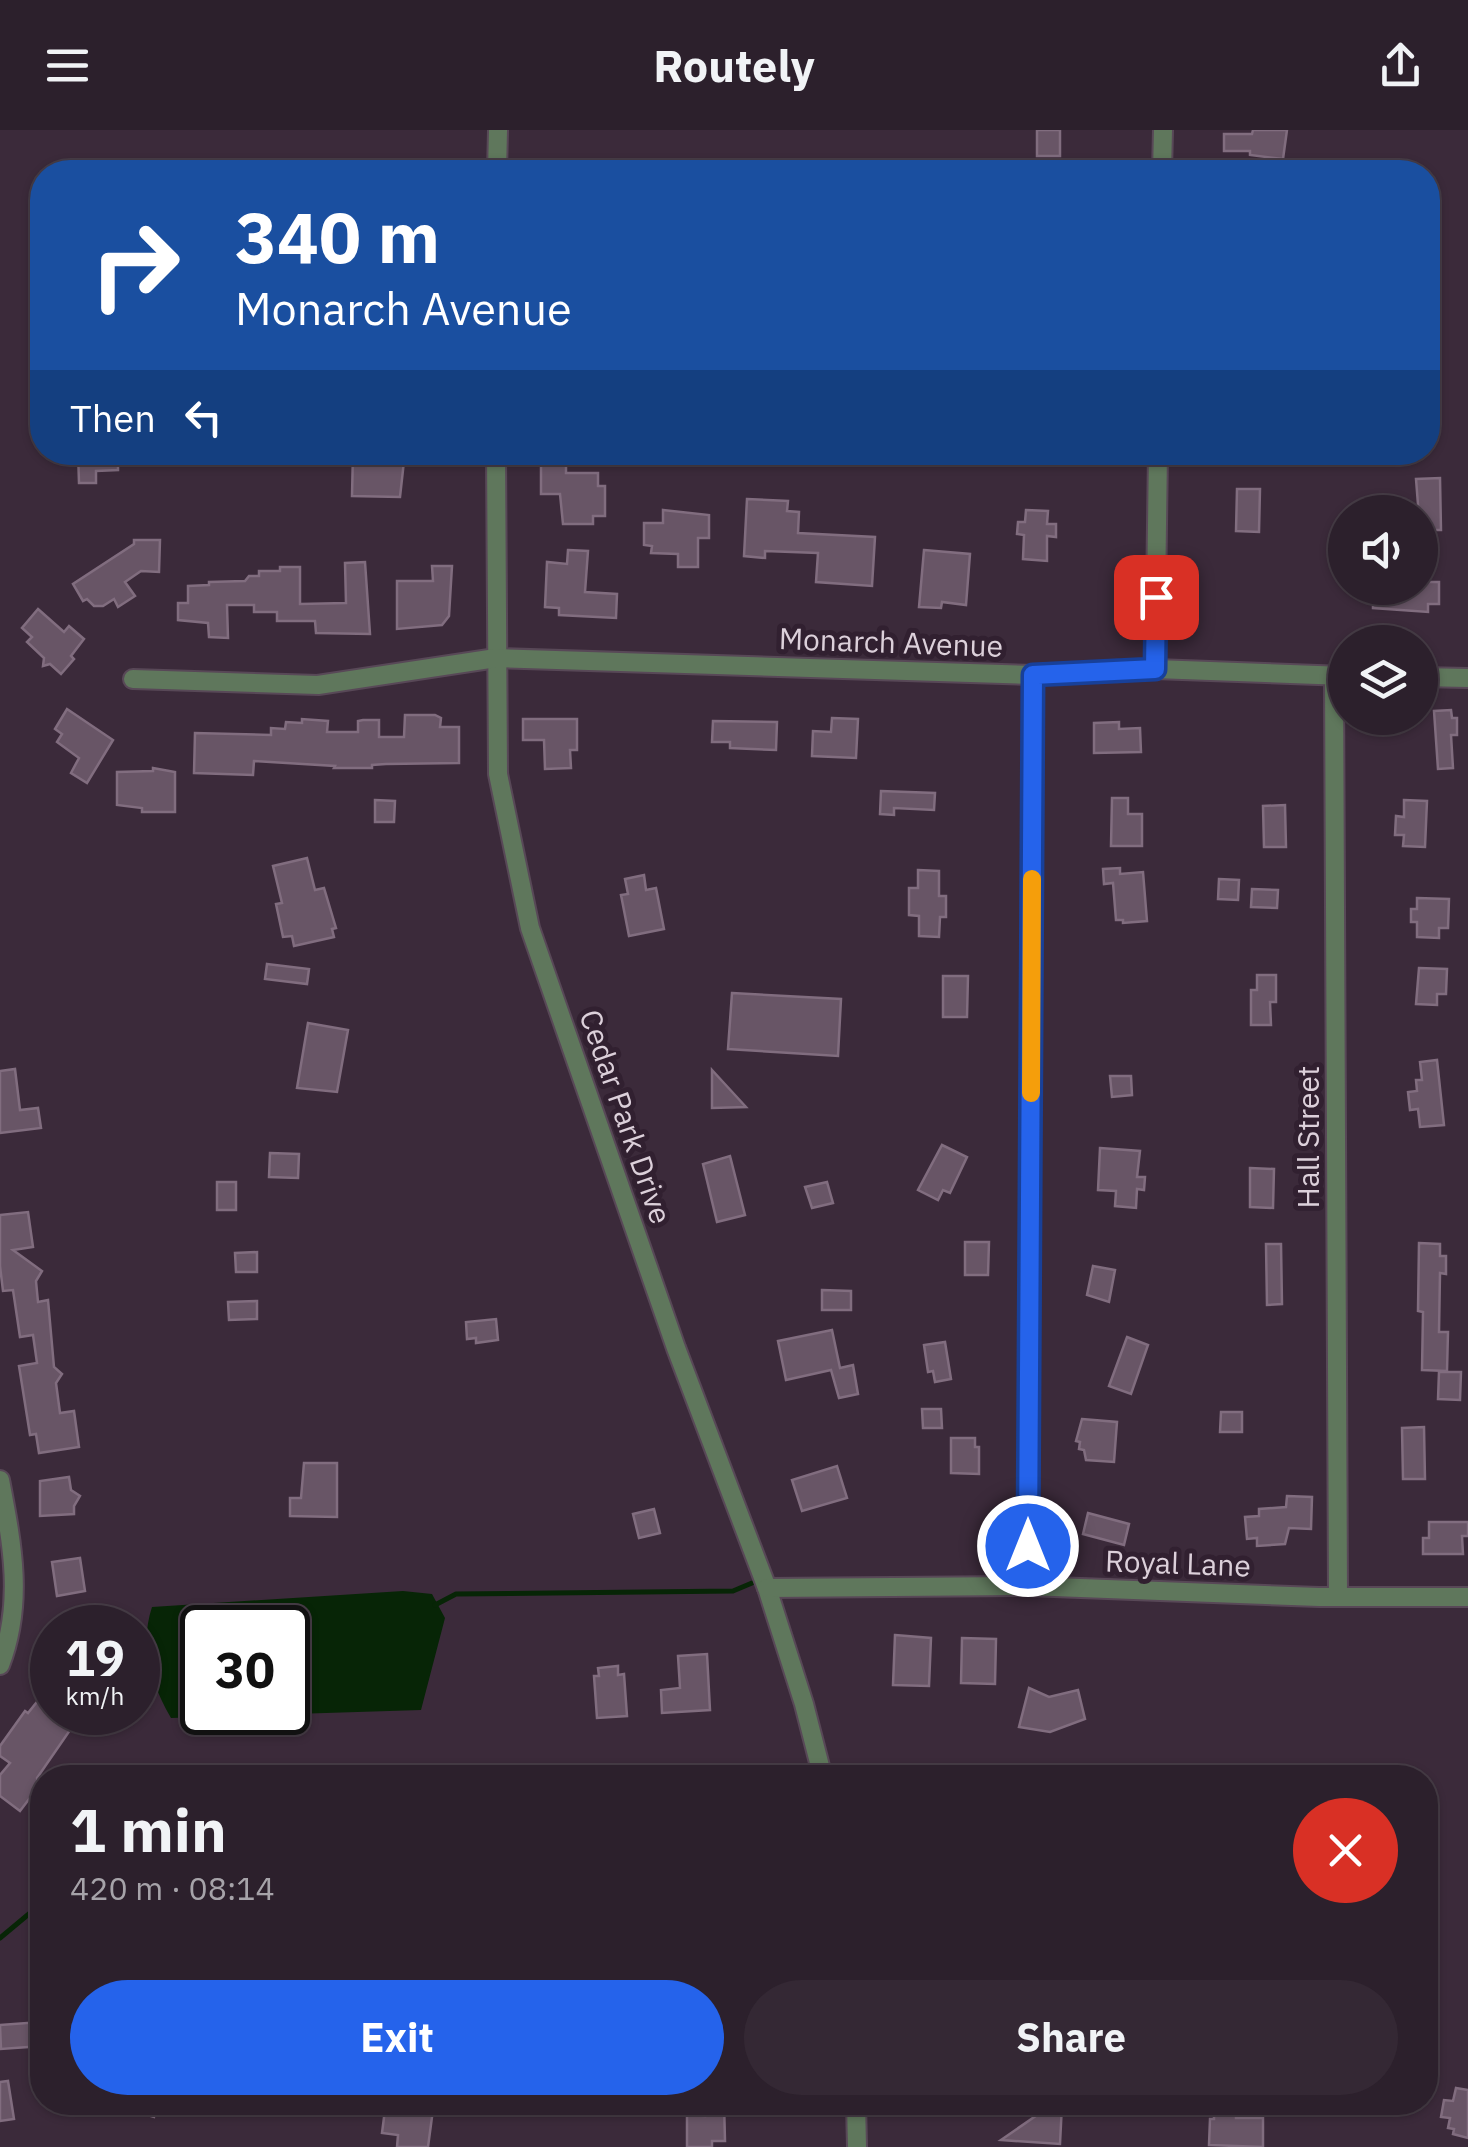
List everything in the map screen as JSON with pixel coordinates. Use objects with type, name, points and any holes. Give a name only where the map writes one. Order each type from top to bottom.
[{"type":"street","points":[[497,160],[498,130]]},
{"type":"street","points":[[1162,160],[1163,130]]},
{"type":"street","name":"Cedar Park Drive","points":[[496,465],[498,774],[530,928],[676,1348],[766,1588],[820,1765]]},
{"type":"street","points":[[1155,669],[1158,465]]},
{"type":"street","name":"Monarch Avenue","points":[[133,679],[318,685],[496,658],[1033,675],[1155,669],[1328,676]]},
{"type":"street","points":[[1028,1586],[1033,675]]},
{"type":"street","points":[[1438,677],[1468,678]]},
{"type":"street","name":"Hall Street","points":[[1338,1597],[1340,735]]},
{"type":"street","points":[[0,1480],[14,1557],[14,1615],[0,1666]]},
{"type":"street","name":"Royal Lane","points":[[766,1588],[1028,1586],[1338,1597],[1468,1597]]},
{"type":"street","points":[[857,2115],[858,2147]]},
{"type":"shaded area","points":[[403,1591],[432,1594],[445,1618],[421,1710],[310,1714],[310,1605],[183,1605]]},
{"type":"shaded area","points":[[180,1605],[180,1718],[171,1718],[160,1696],[160,1606]]},
{"type":"building","points":[[1037,130],[1060,130],[1060,156],[1037,156]]},
{"type":"building","points":[[1253,130],[1287,130],[1283,159],[1250,155],[1250,151],[1224,151],[1224,134],[1252,134]]},
{"type":"building","points":[[78,465],[118,465],[118,470],[96,471],[96,483],[79,483]]},
{"type":"building","points":[[353,465],[404,465],[400,497],[352,496]]},
{"type":"building","points":[[541,465],[566,465],[566,473],[598,473],[598,486],[605,486],[605,516],[593,516],[593,524],[563,524],[560,494],[541,494]]},
{"type":"building","points":[[1440,478],[1441,530],[1438,495],[1417,495],[1416,479]]},
{"type":"building","points":[[1237,489],[1260,489],[1259,532],[1236,531]]},
{"type":"building","points":[[747,499],[788,501],[787,511],[799,512],[798,533],[875,537],[872,586],[816,582],[818,553],[765,551],[765,558],[744,556]]},
{"type":"building","points":[[663,510],[709,515],[709,538],[698,538],[698,567],[678,567],[678,554],[651,553],[652,546],[644,545],[644,523],[663,523]]},
{"type":"building","points":[[1026,510],[1048,511],[1047,524],[1056,524],[1056,537],[1047,536],[1047,561],[1023,559],[1024,535],[1017,534],[1018,522],[1025,522]]},
{"type":"building","points":[[134,540],[160,540],[159,572],[141,571],[125,582],[135,596],[118,607],[114,599],[103,606],[83,601],[73,584],[134,544]]},
{"type":"building","points":[[568,550],[588,551],[585,592],[617,594],[616,618],[559,615],[559,608],[545,607],[547,562],[567,564]]},
{"type":"building","points":[[924,550],[970,554],[966,605],[942,602],[941,608],[919,607]]},
{"type":"building","points":[[365,562],[370,634],[316,633],[315,621],[277,621],[277,612],[254,612],[254,605],[227,605],[228,638],[209,637],[208,623],[178,620],[178,603],[188,603],[188,586],[245,581],[249,576],[259,576],[259,571],[280,571],[280,567],[300,567],[300,604],[346,603],[345,563]]},
{"type":"building","points":[[432,566],[452,566],[449,616],[442,625],[397,629],[397,581],[433,581]]},
{"type":"building","points":[[1428,605],[1428,612],[1373,608]]},
{"type":"building","points":[[38,609],[64,632],[69,626],[84,639],[61,674],[50,664],[43,666],[44,658],[27,642],[32,637],[22,628]]},
{"type":"building","points":[[67,709],[113,740],[87,783],[71,773],[79,758],[57,742],[62,734],[55,729]]},
{"type":"building","points":[[1451,710],[1452,718],[1457,718],[1457,735],[1451,735],[1453,768],[1438,769],[1438,711]]},
{"type":"building","points":[[405,715],[435,715],[441,718],[440,727],[459,727],[459,763],[334,768],[254,761],[253,775],[194,773],[195,733],[271,735],[271,728],[285,729],[286,722],[302,723],[302,719],[328,721],[327,732],[358,732],[358,721],[379,720],[379,737],[404,737]]},
{"type":"building","points":[[832,718],[858,719],[856,758],[812,756],[813,731],[831,732]]},
{"type":"building","points":[[523,719],[577,719],[577,750],[570,750],[571,768],[545,769],[544,740],[523,740]]},
{"type":"building","points":[[713,721],[777,722],[776,750],[730,748],[730,742],[712,742]]},
{"type":"building","points":[[1119,722],[1119,729],[1140,728],[1141,752],[1094,753],[1094,723]]},
{"type":"building","points":[[153,768],[175,772],[175,812],[142,812],[142,808],[117,805],[117,772]]},
{"type":"building","points":[[881,791],[935,793],[934,810],[894,808],[894,815],[880,814]]},
{"type":"building","points":[[1112,798],[1128,798],[1128,814],[1142,814],[1142,846],[1111,846]]},
{"type":"building","points":[[375,800],[395,801],[394,822],[375,822]]},
{"type":"building","points":[[1404,800],[1427,801],[1425,847],[1403,846],[1404,835],[1395,835],[1396,816],[1404,817]]},
{"type":"building","points":[[1285,805],[1286,847],[1264,847],[1263,806]]},
{"type":"building","points":[[307,858],[315,890],[324,888],[336,928],[332,929],[334,937],[294,946],[292,936],[283,937],[276,904],[282,903],[273,866]]},
{"type":"building","points":[[1120,868],[1120,874],[1143,872],[1147,921],[1116,920],[1113,883],[1104,884],[1103,869]]},
{"type":"building","points":[[918,870],[939,871],[939,896],[946,896],[946,917],[940,917],[939,937],[919,936],[919,916],[909,915],[909,888],[918,888]]},
{"type":"building","points":[[644,875],[646,890],[656,888],[664,929],[629,936],[621,895],[628,894],[625,879]]},
{"type":"building","points":[[1219,879],[1239,880],[1238,900],[1218,899]]},
{"type":"building","points":[[1252,889],[1278,890],[1277,908],[1251,907]]},
{"type":"building","points":[[1417,898],[1449,899],[1448,928],[1439,928],[1439,938],[1417,937],[1417,922],[1411,922],[1411,909],[1417,909]]},
{"type":"building","points":[[267,964],[309,969],[307,984],[265,979]]},
{"type":"building","points":[[1419,968],[1447,969],[1446,994],[1437,994],[1437,1005],[1416,1004]]},
{"type":"building","points":[[1257,975],[1276,975],[1276,1002],[1270,1002],[1271,1025],[1251,1025],[1251,990],[1257,990]]},
{"type":"building","points":[[943,976],[968,976],[967,1017],[943,1017]]},
{"type":"building","points":[[732,993],[841,999],[838,1056],[728,1049]]},
{"type":"building","points":[[308,1023],[348,1030],[337,1092],[297,1088]]},
{"type":"building","points":[[1437,1060],[1444,1125],[1420,1127],[1418,1109],[1410,1110],[1408,1092],[1417,1091],[1416,1080],[1422,1080],[1420,1062]]},
{"type":"building","points":[[15,1069],[20,1110],[38,1108],[41,1128],[0,1133],[0,1071]]},
{"type":"building","points":[[712,1070],[746,1107],[712,1108]]},
{"type":"building","points":[[1110,1076],[1131,1076],[1132,1095],[1112,1097]]},
{"type":"building","points":[[942,1145],[967,1157],[950,1193],[943,1190],[938,1200],[918,1190]]},
{"type":"building","points":[[1100,1148],[1140,1151],[1137,1177],[1145,1177],[1144,1190],[1137,1189],[1136,1208],[1115,1206],[1116,1191],[1098,1190]]},
{"type":"building","points":[[270,1153],[299,1154],[298,1178],[269,1177]]},
{"type":"building","points":[[730,1156],[745,1215],[717,1222],[703,1164]]},
{"type":"building","points":[[1250,1168],[1274,1169],[1273,1208],[1250,1207]]},
{"type":"building","points":[[217,1182],[236,1182],[236,1210],[217,1210]]},
{"type":"building","points":[[827,1182],[833,1203],[812,1208],[805,1187]]},
{"type":"building","points":[[28,1212],[33,1247],[13,1250],[42,1271],[36,1281],[38,1302],[48,1300],[54,1367],[62,1374],[56,1383],[60,1413],[74,1411],[79,1447],[39,1453],[36,1434],[30,1435],[19,1366],[37,1363],[33,1335],[20,1337],[13,1290],[3,1291],[0,1266],[0,1215]]},
{"type":"building","points":[[965,1242],[989,1242],[988,1275],[965,1275]]},
{"type":"building","points":[[1419,1243],[1440,1244],[1440,1256],[1446,1256],[1446,1274],[1440,1273],[1439,1332],[1448,1332],[1447,1371],[1422,1370]]},
{"type":"building","points":[[1266,1244],[1281,1244],[1282,1304],[1267,1305]]},
{"type":"building","points":[[257,1252],[257,1272],[236,1272],[235,1253]]},
{"type":"building","points":[[1093,1266],[1115,1270],[1109,1302],[1087,1295]]},
{"type":"building","points":[[822,1290],[851,1291],[851,1310],[822,1310]]},
{"type":"building","points":[[257,1301],[257,1319],[229,1320],[228,1302]]},
{"type":"building","points":[[496,1319],[498,1340],[476,1343],[476,1338],[467,1339],[466,1322]]},
{"type":"building","points":[[832,1330],[840,1368],[853,1365],[858,1394],[839,1398],[831,1370],[786,1380],[778,1341]]},
{"type":"building","points":[[1127,1337],[1148,1345],[1131,1394],[1109,1386]]},
{"type":"building","points":[[945,1342],[951,1379],[935,1382],[933,1371],[928,1372],[924,1345]]},
{"type":"building","points":[[1439,1372],[1461,1372],[1460,1400],[1438,1399]]},
{"type":"building","points":[[922,1409],[941,1409],[942,1428],[923,1428]]},
{"type":"building","points":[[1221,1412],[1242,1412],[1242,1432],[1220,1432]]},
{"type":"building","points":[[1082,1419],[1117,1422],[1114,1462],[1086,1460],[1084,1450],[1079,1449],[1080,1442],[1076,1441]]},
{"type":"building","points":[[1424,1427],[1425,1479],[1403,1479],[1402,1428]]},
{"type":"building","points":[[951,1438],[975,1438],[979,1474],[951,1473]]},
{"type":"building","points":[[304,1463],[337,1463],[337,1517],[290,1516],[290,1498],[301,1498]]},
{"type":"building","points":[[837,1466],[847,1498],[802,1511],[792,1480]]},
{"type":"building","points":[[69,1477],[71,1490],[80,1496],[74,1514],[40,1516],[40,1481]]},
{"type":"building","points":[[1287,1496],[1312,1497],[1311,1529],[1289,1528],[1285,1544],[1257,1546],[1257,1538],[1247,1539],[1245,1517],[1259,1516],[1259,1509],[1286,1507]]},
{"type":"building","points":[[654,1509],[660,1533],[639,1538],[633,1514]]},
{"type":"building","points":[[1088,1513],[1129,1524],[1124,1545],[1083,1534]]},
{"type":"building","points":[[1429,1522],[1468,1522],[1468,1536],[1462,1536],[1463,1554],[1423,1554]]},
{"type":"building","points":[[80,1558],[85,1591],[57,1596],[52,1562]]},
{"type":"building","points":[[895,1635],[931,1638],[929,1686],[893,1685]]},
{"type":"building","points":[[962,1638],[996,1639],[995,1684],[961,1683]]},
{"type":"building","points":[[707,1654],[710,1710],[662,1713],[661,1690],[680,1688],[678,1656]]},
{"type":"building","points":[[618,1666],[618,1675],[624,1674],[627,1716],[597,1718],[594,1676],[599,1676],[598,1668]]},
{"type":"building","points":[[1029,1688],[1049,1697],[1078,1690],[1085,1719],[1050,1732],[1019,1727]]},
{"type":"building","points":[[30,1710],[30,1735],[67,1735],[46,1765],[30,1765],[30,1798],[20,1811],[0,1796],[0,1775],[10,1763],[0,1756],[0,1746],[25,1711]]},
{"type":"building","points":[[30,2023],[30,2047],[1,2049],[0,2025]]},
{"type":"building","points":[[8,2081],[14,2119],[0,2121],[0,2082]]},
{"type":"building","points":[[1456,2088],[1468,2090],[1468,2138],[1453,2134],[1454,2129],[1448,2128],[1450,2118],[1441,2117],[1444,2100],[1453,2101]]},
{"type":"building","points":[[384,2115],[432,2115],[428,2147],[397,2147],[398,2135],[382,2133]]},
{"type":"building","points":[[687,2115],[724,2115],[725,2141],[712,2141],[712,2147],[687,2147]]},
{"type":"building","points":[[1037,2115],[1061,2115],[1060,2144],[1001,2140]]},
{"type":"building","points":[[1214,2115],[1263,2118],[1263,2147],[1209,2145],[1210,2119]]},
{"type":"waterway","points":[[435,1605],[456,1594],[733,1591],[752,1583]]},
{"type":"waterway","points":[[0,1938],[30,1913]]},
{"type":"slow traffic","points":[[1031,1093],[1032,879]]},
{"type":"route","points":[[1028,1546],[1033,675],[1155,669],[1156,597]]}]
